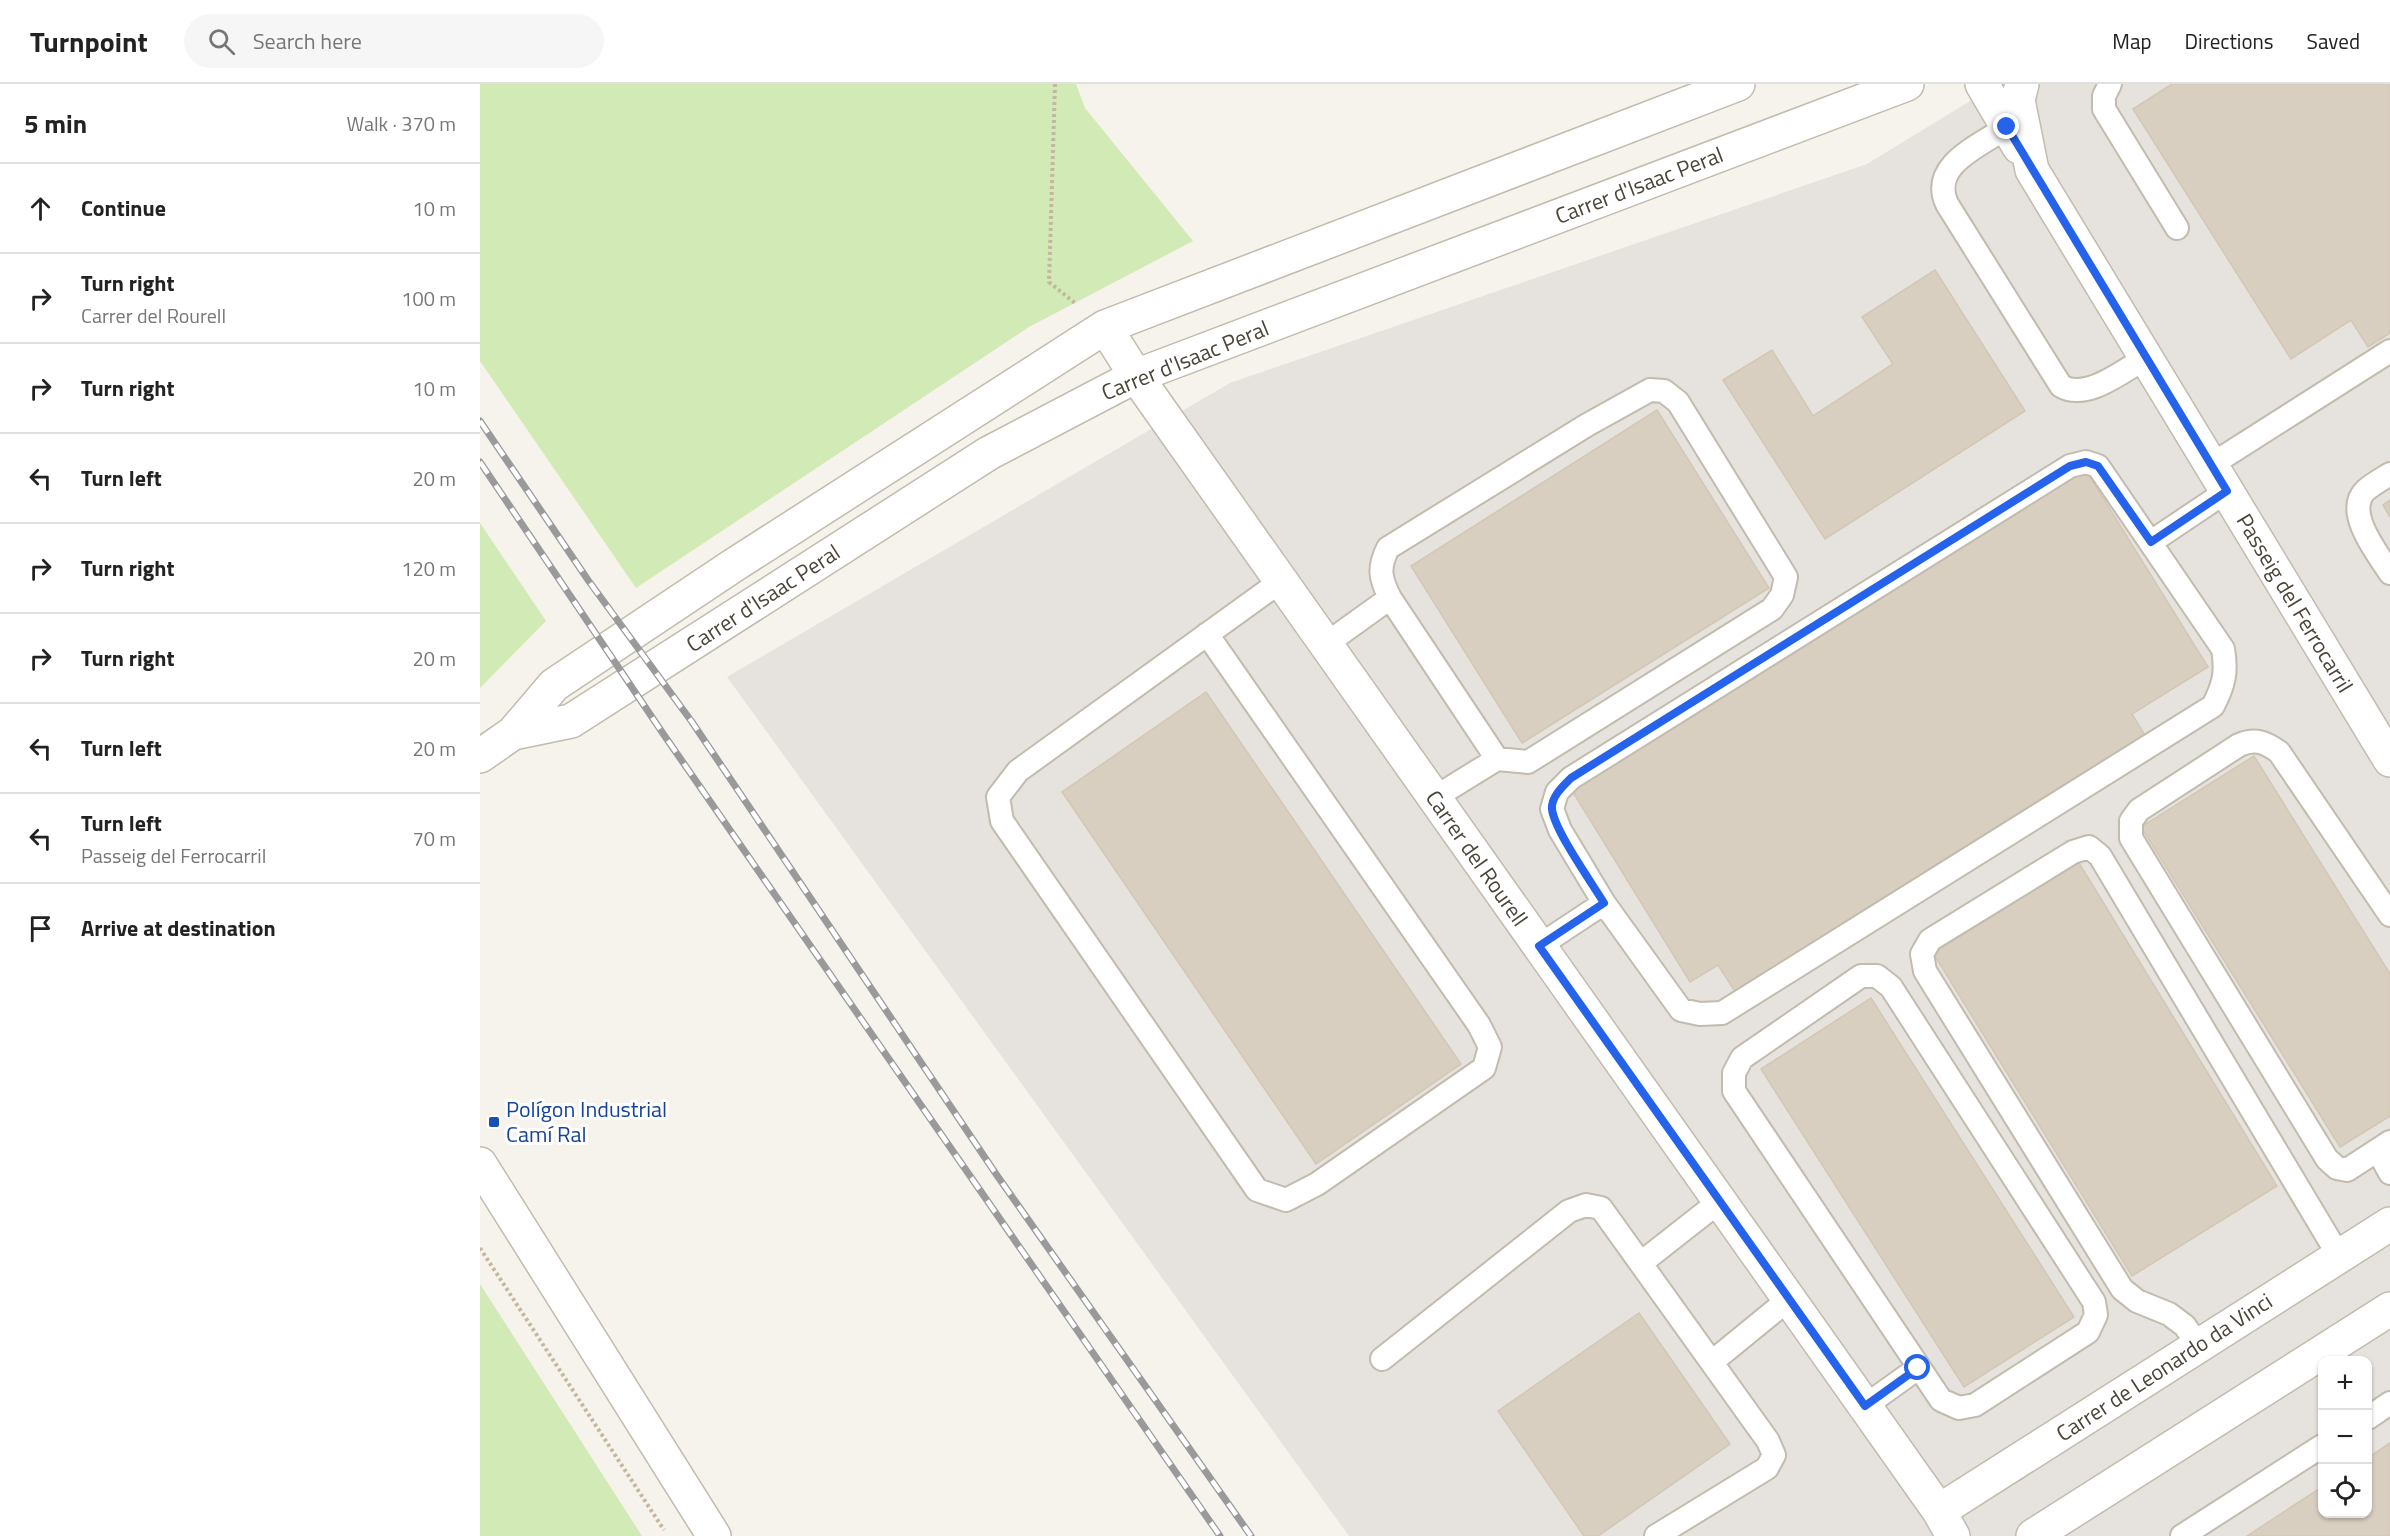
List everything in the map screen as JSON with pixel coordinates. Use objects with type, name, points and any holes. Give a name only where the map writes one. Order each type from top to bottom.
[{"type":"street","name":"Carrer d'Isaac Peral","points":[[480,756],[513,733],[554,686],[734,565],[1105,327],[1738,84]]},
{"type":"street","name":"Carrer d'Isaac Peral","points":[[513,733],[571,721],[989,453],[1136,376],[1907,84]]},
{"type":"street","name":"Passeig del Ferrocarril","points":[[1982,84],[2390,760]]},
{"type":"street","name":"Passeig del Ferrocarril","points":[[2022,84],[2018,100],[2032,170]]},
{"type":"street","name":"Carrer del Rourell","points":[[1105,327],[1136,376],[1865,1406],[1946,1524]]},
{"type":"street","points":[[480,1164],[714,1536]]},
{"type":"street","name":"Carrer de Leonardo da Vinci","points":[[1946,1524],[2198,1345],[2390,1224]]},
{"type":"street","points":[[2033,1536],[2390,1309]]},
{"type":"lane","points":[[2110,84],[2104,96],[2104,109],[2177,228]]},
{"type":"lane","points":[[2007,127],[1949,167],[1942,179],[1942,192],[1947,204],[2061,386],[2071,392],[2085,391],[2146,358]]},
{"type":"lane","points":[[2151,542],[2219,478],[2390,351]]},
{"type":"lane","points":[[1434,798],[1497,759],[1528,762],[1772,609],[1782,595],[1786,577],[1678,402],[1664,391],[1650,390],[1587,425],[1388,548],[1380,565],[1381,579],[1390,598],[1497,759]]},
{"type":"lane","points":[[2086,462],[2098,466],[2151,542],[2223,649],[2227,670],[2223,687],[2213,706],[1722,1012],[1700,1014],[1681,1010],[1604,903],[1560,830],[1552,808],[1557,792],[1571,778],[2070,466],[2086,462]]},
{"type":"lane","points":[[2390,474],[2364,491],[2358,507],[2361,527],[2390,573]]},
{"type":"lane","points":[[1207,634],[1479,1025],[1490,1047],[1484,1068],[1317,1184],[1286,1200],[1257,1190],[1002,822],[998,797],[1018,771],[1207,634],[1281,581]]},
{"type":"lane","points":[[1326,644],[1390,598]]},
{"type":"lane","points":[[2390,915],[2279,752],[2265,742],[2250,741],[2239,745],[2139,810],[2131,821],[2131,838],[2327,1159],[2337,1168],[2347,1170],[2384,1146],[2390,1173]]},
{"type":"lane","points":[[2198,1345],[2185,1326],[2169,1314],[2137,1301],[2122,1289],[1925,971],[1922,954],[1930,940],[2073,852],[2089,847],[2100,856],[2339,1256]]},
{"type":"lane","points":[[1539,946],[1604,903]]},
{"type":"lane","points":[[1861,976],[1877,976],[1891,987],[2094,1302],[2096,1315],[2088,1332],[1975,1405],[1959,1408],[1941,1400],[1918,1368],[1734,1091],[1734,1073],[1742,1058],[1861,976]]},
{"type":"lane","points":[[1641,1263],[1720,1201]]},
{"type":"lane","points":[[1382,1359],[1569,1211],[1586,1205],[1601,1208],[1768,1441],[1774,1455],[1767,1468],[1656,1536]]},
{"type":"lane","points":[[1712,1362],[1789,1299]]},
{"type":"lane","points":[[1865,1406],[1918,1368]]},
{"type":"lane","points":[[2372,1415],[2390,1403]]},
{"type":"lane","points":[[2182,1536],[2318,1449]]},
{"type":"path","points":[[1055,84],[1056,139],[1049,282],[1105,327]]},
{"type":"path","points":[[480,1248],[668,1536]]},
{"type":"shaded area","points":[[1998,84],[2390,84],[2390,1536],[1349,1536],[727,677],[1230,383],[1867,164]]},
{"type":"green space","points":[[480,84],[1076,84],[1085,108],[1193,241],[1029,327],[636,588],[480,361]]},
{"type":"green space","points":[[480,523],[546,621],[480,688]]},
{"type":"green space","points":[[480,1284],[642,1536],[480,1536]]},
{"type":"building","points":[[2172,84],[2390,84],[2390,333],[2368,347],[2351,320],[2291,359],[2133,109]]},
{"type":"building","points":[[1935,270],[2025,411],[1825,539],[1723,380],[1772,350],[1813,416],[1893,364],[1862,317]]},
{"type":"building","points":[[1657,410],[1769,588],[1522,743],[1411,566]]},
{"type":"building","points":[[2085,469],[2208,667],[2132,714],[2146,737],[1736,993],[1718,965],[1690,982],[1571,789]]},
{"type":"building","points":[[2390,500],[2390,517],[2383,505]]},
{"type":"building","points":[[1206,692],[1461,1064],[1316,1164],[1062,792]]},
{"type":"building","points":[[2254,756],[2390,974],[2390,1116],[2340,1147],[2141,827]]},
{"type":"building","points":[[2079,863],[2277,1186],[2132,1276],[1933,953]]},
{"type":"building","points":[[1871,998],[2074,1317],[1964,1387],[1761,1069]]},
{"type":"building","points":[[1639,1313],[1730,1444],[1598,1536],[1584,1536],[1498,1411]]},
{"type":"building","points":[[2390,1443],[2390,1536],[2247,1536],[2318,1490],[2318,1518],[2372,1518],[2372,1455]]},
{"type":"railway","points":[[480,421],[588,580],[692,722],[996,1174],[1251,1536]]},
{"type":"railway","points":[[480,462],[664,735],[1220,1536]]},
{"type":"place","name":"Polígon Industrial Camí Ral","points":[[494,1122]]},
{"type":"route","points":[[1918,1368],[1865,1406],[1539,946],[1604,903],[1560,830],[1552,808],[1557,792],[1571,778],[2070,466],[2086,462],[2098,466],[2151,542],[2227,491],[2007,127]]}]
